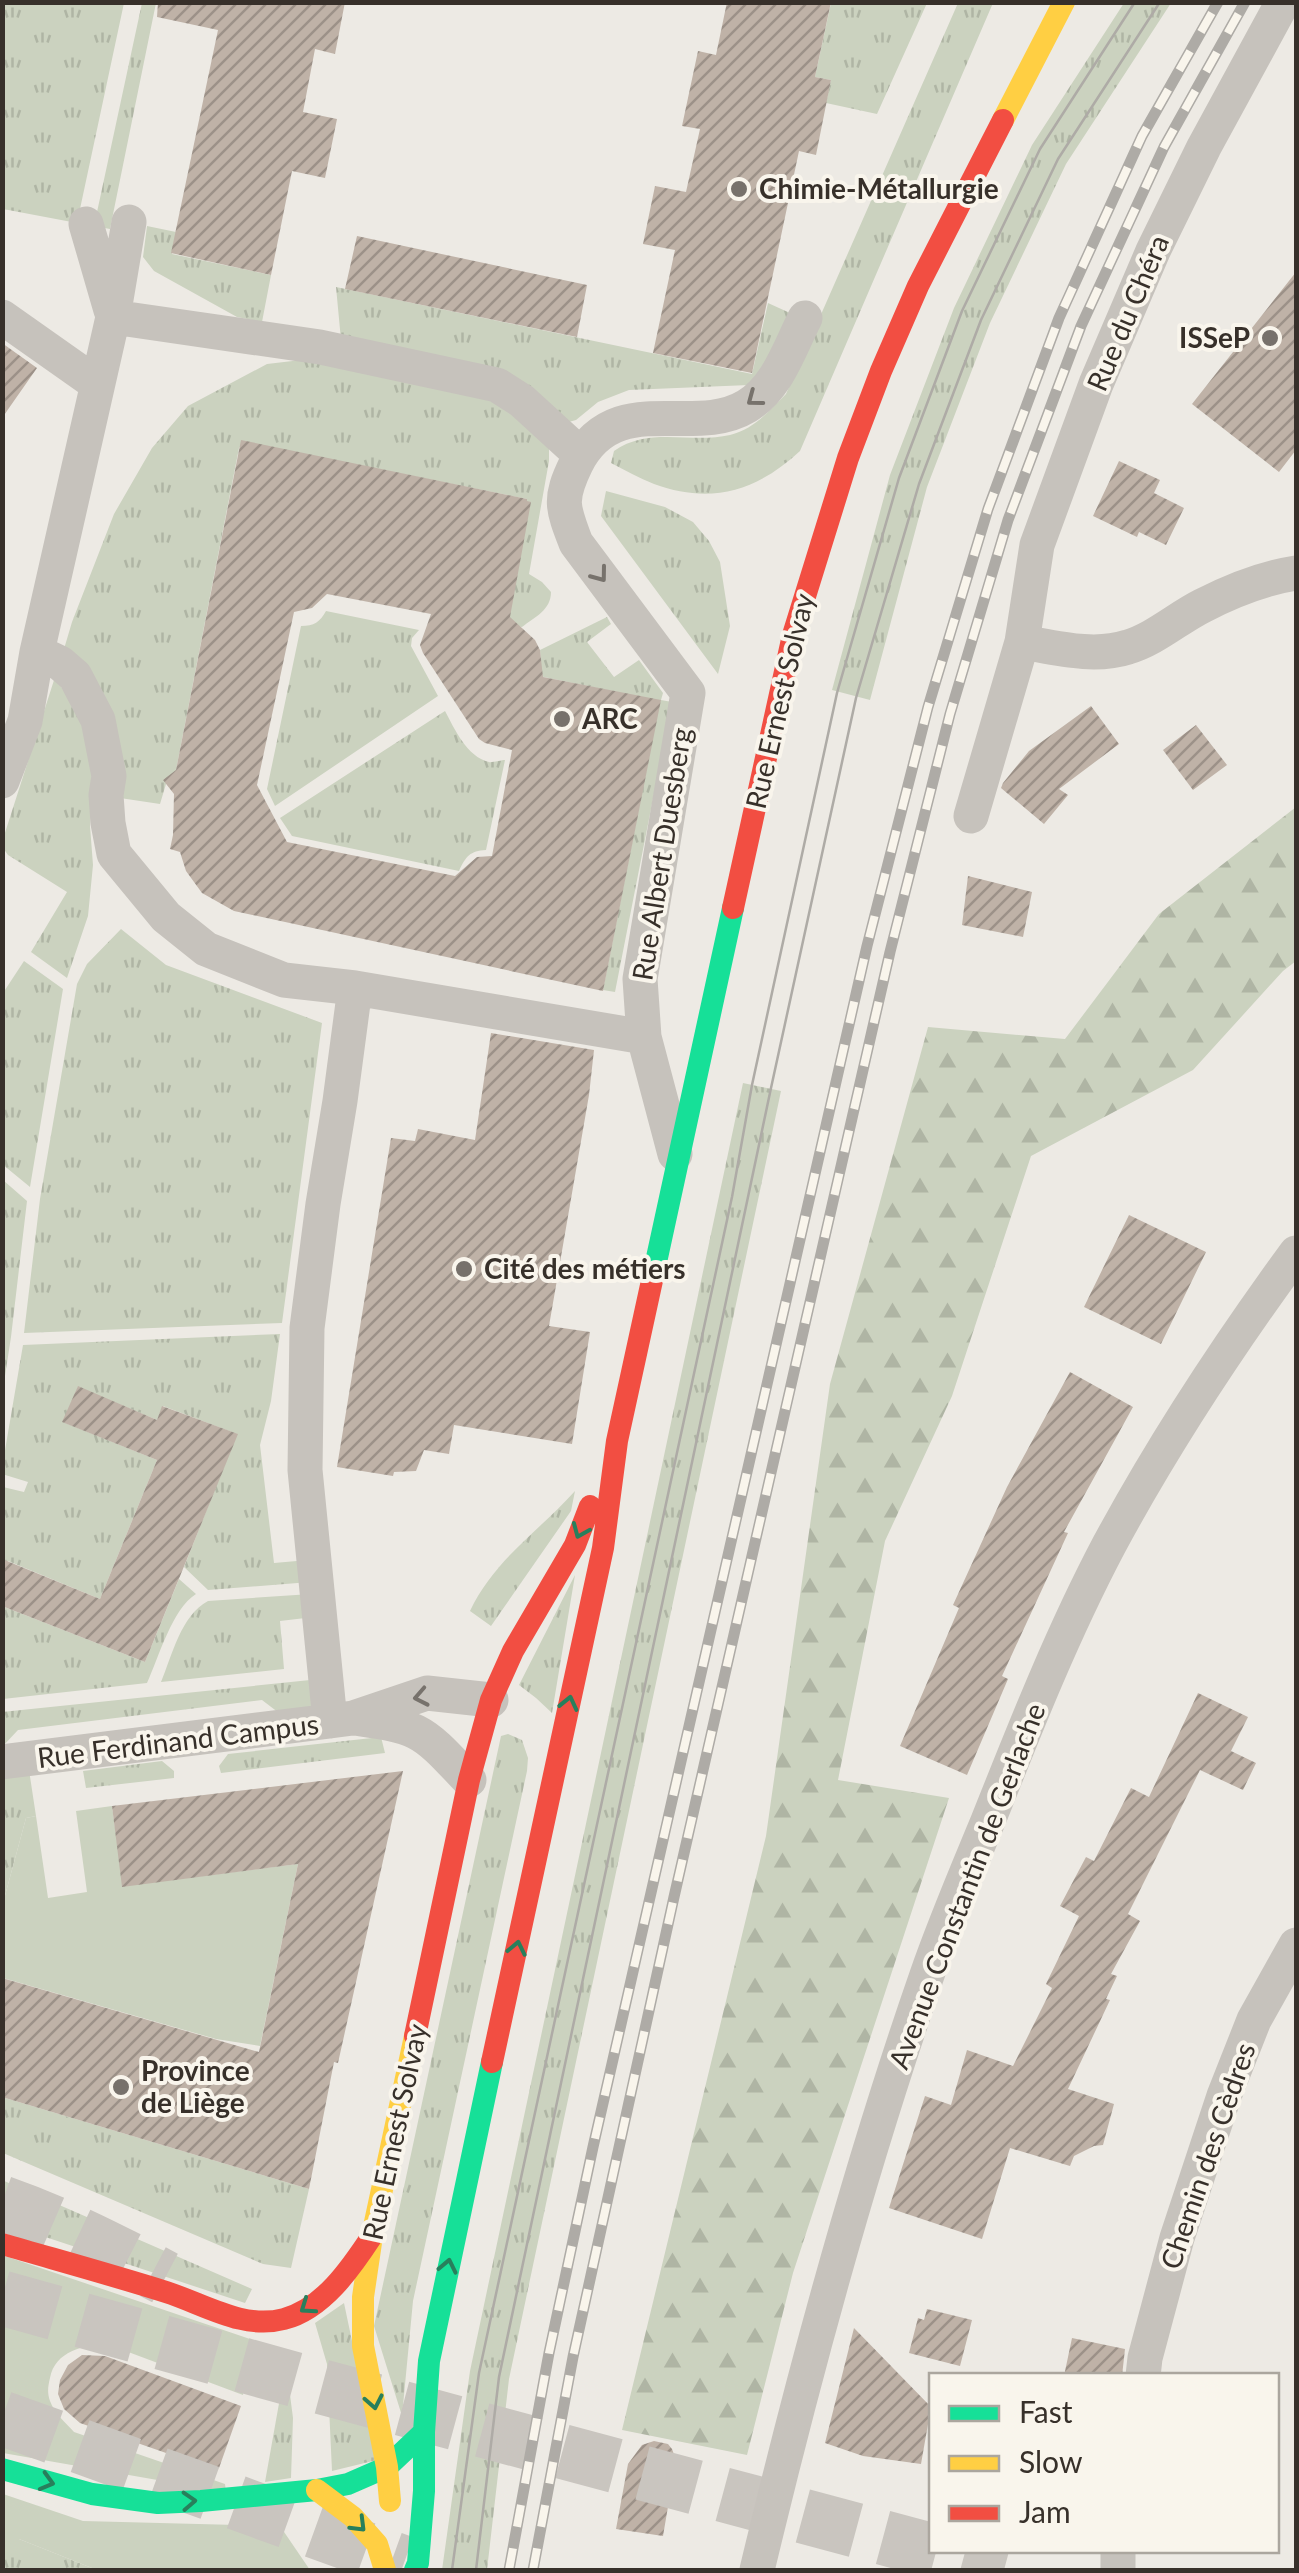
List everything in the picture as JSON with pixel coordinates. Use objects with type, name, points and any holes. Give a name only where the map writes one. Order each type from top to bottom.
[{"type":"main road","name":"Rue Ernest Solvay","points":[[415,2570],[424,2491],[429,2361],[603,1548],[617,1441],[787,662],[818,549],[867,405],[918,286],[1064,2]]},
{"type":"main road","name":"Rue Ernest Solvay","points":[[395,2570],[387,2467],[363,2346],[363,2296],[372,2236],[469,1780],[502,1703],[513,1651],[574,1545],[617,1441]]},
{"type":"main road","name":"Rue Ernest Solvay","points":[[539,1729],[549,1798]]},
{"type":"main road","points":[[2,2244],[170,2294],[218,2313],[261,2322],[298,2315],[344,2279],[372,2236]]},
{"type":"main road","points":[[2,2469],[92,2494],[158,2502],[317,2490],[348,2484],[387,2467],[424,2432]]},
{"type":"main road","points":[[317,2490],[353,2517],[377,2544],[385,2570]]},
{"type":"street","name":"Rue du Chéra","points":[[971,816],[1022,642],[1037,545],[1096,384],[1195,164],[1282,2]]},
{"type":"street","points":[[2,780],[48,658],[129,222]]},
{"type":"street","points":[[86,224],[113,317]]},
{"type":"street","points":[[2,317],[97,384]]},
{"type":"street","points":[[113,317],[320,347],[496,385],[522,401],[581,455],[607,428],[639,420],[727,416],[749,406],[771,386],[805,318]]},
{"type":"street","name":"Rue Albert Duesberg","points":[[581,455],[564,490],[565,514],[576,543],[688,694],[640,979],[644,1036],[677,1160]]},
{"type":"street","points":[[1022,642],[1078,652],[1130,647],[1202,606],[1254,584],[1296,573]]},
{"type":"street","points":[[48,658],[75,676],[98,720],[109,776],[106,795],[114,854],[166,917],[206,949],[284,980],[355,988],[644,1036]]},
{"type":"street","points":[[342,1720],[305,1470],[306,1375],[307,1328],[318,1240],[355,988]]},
{"type":"street","name":"Avenue Constantin de Gerlache","points":[[757,2570],[848,2221],[882,2113],[927,1974],[1028,1720],[1108,1547],[1164,1448],[1296,1252]]},
{"type":"street","points":[[342,1720],[427,1692],[502,1703]]},
{"type":"street","points":[[342,1720],[382,1722],[417,1732],[469,1780]]},
{"type":"street","name":"Rue Ferdinand Campus","points":[[16,1761],[342,1720]]},
{"type":"street","name":"Chemin des Cèdres","points":[[1143,2373],[1177,2238],[1224,2096],[1254,2020],[1296,1945]]},
{"type":"green space","points":[[2,3],[124,3],[77,223],[3,209]]},
{"type":"green space","points":[[142,3],[156,3],[110,229],[94,226]]},
{"type":"green space","points":[[831,3],[927,3],[877,114],[826,103],[831,80],[815,77]]},
{"type":"green space","points":[[958,3],[993,3],[800,451],[750,485],[714,493],[675,490],[648,482],[611,463],[614,451],[641,439],[715,437],[739,432],[761,419],[786,394]]},
{"type":"green space","points":[[1124,3],[1171,3],[1066,164],[990,323],[927,487],[870,700],[832,690],[890,475],[954,308],[1032,145]]},
{"type":"green space","points":[[147,226],[176,232],[172,254],[271,275],[262,322],[237,317],[154,271],[143,257]]},
{"type":"green space","points":[[336,287],[752,374],[768,303],[790,313],[764,375],[749,385],[629,390],[598,402],[576,420],[565,423],[341,340]]},
{"type":"green space","points":[[318,358],[488,394],[549,446],[529,574],[551,592],[548,604],[522,627],[508,625],[527,499],[243,442],[175,775],[166,784],[160,804],[120,798],[64,649],[114,514],[152,448],[188,406],[267,364]]},
{"type":"green space","points":[[606,491],[665,507],[693,522],[709,541],[720,562],[730,626],[718,674],[601,516]]},
{"type":"green space","points":[[326,611],[419,630],[411,646],[438,696],[275,806],[267,789],[301,626],[316,623]]},
{"type":"green space","points":[[607,617],[611,624],[587,642],[614,677],[639,660],[663,693],[661,700],[672,702],[615,992],[603,990],[660,701],[539,676],[540,650]]},
{"type":"green space","points":[[55,677],[84,723],[94,778],[88,916],[67,978],[31,952],[67,892],[3,848]]},
{"type":"green space","points":[[445,711],[474,754],[489,762],[505,760],[486,850],[469,855],[459,871],[292,836],[280,818]]},
{"type":"green space","points":[[1296,807],[1296,961],[1193,1070],[1031,1156],[952,1396],[885,1541],[838,1780],[949,1798],[793,2273],[747,2455],[622,2430],[766,1836],[830,1384],[928,1027],[1065,1039],[1159,914]]},
{"type":"green space","points":[[121,929],[166,965],[322,1023],[282,1323],[24,1333],[40,1199],[77,984],[87,964]]},
{"type":"green space","points":[[24,961],[63,989],[30,1187],[2,1164],[3,993]]},
{"type":"green space","points":[[743,1083],[781,1091],[509,2379],[487,2570],[442,2570],[470,2371]]},
{"type":"green space","points":[[3,1180],[27,1201],[3,1389]]},
{"type":"green space","points":[[280,1334],[271,1401],[260,1445],[274,1563],[308,1560],[310,1582],[208,1590],[184,1567],[237,1434],[163,1406],[157,1420],[78,1387],[63,1422],[157,1460],[100,1599],[8,1561],[3,1573],[3,1487],[24,1492],[28,1482],[2,1474],[23,1345]]},
{"type":"green space","points":[[575,1491],[571,1511],[491,1626],[470,1611],[504,1561]]},
{"type":"green space","points":[[575,1575],[552,1713],[519,1685]]},
{"type":"green space","points":[[179,1579],[196,1594],[173,1622],[147,1683],[3,1699],[2,1606],[145,1662]]},
{"type":"green space","points":[[311,1594],[314,1617],[280,1621],[284,1669],[161,1682],[184,1626],[208,1601]]},
{"type":"green space","points":[[320,1679],[324,1708],[279,1713],[262,1700],[18,1730],[3,1746],[2,1712]]},
{"type":"green space","points":[[508,1734],[522,1740],[528,1758],[527,1771],[413,2301],[402,2416],[374,2326],[501,1736]]},
{"type":"green space","points":[[381,1737],[385,1753],[221,1773],[219,1766],[228,1754]]},
{"type":"green space","points":[[162,1761],[174,1771],[174,1778],[86,1788],[83,1771]]},
{"type":"green space","points":[[29,1770],[36,1816],[26,1818],[3,1903],[3,1772]]},
{"type":"green space","points":[[112,1806],[123,1886],[298,1864],[260,2046],[216,2039],[3,1978],[3,1903],[26,1818],[36,1816],[48,1898],[87,1892],[76,1811]]},
{"type":"green space","points":[[2,2097],[309,2189],[291,2268],[263,2264],[3,2153]]},
{"type":"green space","points":[[2,2180],[252,2289],[245,2303],[3,2223]]},
{"type":"green space","points":[[2,2255],[250,2339],[243,2395],[107,2344],[80,2348],[64,2356],[53,2369],[49,2384],[52,2406],[74,2432],[225,2484],[226,2492],[3,2453]]},
{"type":"green space","points":[[344,2303],[377,2460],[332,2471],[327,2364],[315,2323]]},
{"type":"green space","points":[[286,2364],[293,2418],[291,2478],[265,2482]]},
{"type":"green space","points":[[3,2494],[83,2521],[280,2526],[310,2570],[97,2570],[19,2539],[3,2539]]},
{"type":"green space","points":[[3,2539],[19,2539],[97,2570],[3,2570]]},
{"type":"building","points":[[158,2],[345,2],[335,54],[315,49],[303,112],[337,119],[325,178],[292,171],[271,275],[171,253],[218,30],[157,17]]},
{"type":"building","name":"Chimie-Métallurgie","points":[[727,2],[831,2],[815,77],[831,80],[816,155],[799,151],[752,373],[653,353],[675,250],[643,244],[655,186],[686,192],[700,129],[682,126],[698,51],[716,55]]},
{"type":"building","points":[[357,236],[587,285],[577,337],[345,289]]},
{"type":"building","name":"ISSeP","points":[[1296,272],[1296,450],[1279,472],[1192,404]]},
{"type":"building","points":[[2,343],[37,368],[2,418]]},
{"type":"building","name":"ARC","points":[[241,440],[527,499],[531,502],[510,617],[535,640],[543,677],[661,700],[603,991],[234,911],[202,893],[186,871],[180,852],[170,849],[174,794],[163,780],[176,770]],"holes":[[[327,594],[431,614],[420,645],[423,653],[479,739],[512,750],[492,856],[477,857],[455,876],[287,842],[257,785],[294,612],[312,608]]]},
{"type":"building","points":[[1119,461],[1160,480],[1154,493],[1184,508],[1166,545],[1139,532],[1137,537],[1093,516]]},
{"type":"building","points":[[1091,706],[1119,744],[1059,789],[1068,795],[1044,824],[1001,788],[1029,751]]},
{"type":"building","points":[[1196,725],[1227,765],[1193,790],[1163,750]]},
{"type":"building","points":[[968,876],[1032,892],[1023,937],[962,925]]},
{"type":"building","name":"Cité des métiers","points":[[491,1033],[594,1050],[549,1326],[590,1332],[572,1444],[454,1425],[449,1454],[424,1450],[416,1471],[394,1472],[393,1476],[337,1467],[391,1138],[415,1141],[418,1129],[475,1140]]},
{"type":"building","points":[[1129,1215],[1206,1252],[1161,1344],[1084,1307]]},
{"type":"building","points":[[1070,1372],[1133,1407],[1064,1532],[1068,1533],[1002,1676],[1008,1679],[967,1775],[900,1746],[959,1608],[953,1605],[1007,1487]]},
{"type":"building","points":[[78,1386],[157,1420],[162,1406],[238,1434],[145,1662],[2,1606],[2,1559],[100,1599],[157,1460],[62,1422]]},
{"type":"building","points":[[1198,1693],[1248,1717],[1231,1751],[1256,1763],[1243,1790],[1200,1770],[1128,1914],[1140,1921],[1111,1974],[1117,1976],[1106,1999],[1110,2000],[1068,2089],[1114,2104],[1103,2145],[1074,2156],[1070,2166],[1010,2148],[982,2239],[889,2208],[925,2096],[951,2105],[967,2050],[1013,2066],[1052,1988],[1046,1984],[1079,1916],[1060,1906],[1086,1857],[1094,1861],[1131,1788],[1149,1797]]},
{"type":"building","points":[[403,1771],[338,2063],[334,2062],[309,2189],[2,2097],[2,1978],[259,2052],[298,1864],[122,1887],[112,1806]]},
{"type":"building","points":[[927,2309],[972,2320],[960,2366],[909,2353],[918,2318],[924,2320]]},
{"type":"building","points":[[854,2328],[929,2405],[921,2464],[863,2456],[825,2443]]},
{"type":"building","points":[[1072,2338],[1125,2349],[1122,2373],[1065,2373]]},
{"type":"building","points":[[82,2355],[105,2356],[241,2406],[219,2468],[212,2469],[80,2423],[64,2409],[58,2394],[68,2365]]},
{"type":"building","points":[[654,2441],[668,2444],[676,2460],[663,2536],[616,2529],[628,2464],[642,2445]]},
{"type":"tunnel","points":[[2,2203],[44,2219],[165,2278]]},
{"type":"tunnel","points":[[2,2298],[929,2550]]},
{"type":"tunnel","points":[[2,2418],[404,2563]]},
{"type":"tunnel","points":[[941,2553],[1004,2570]]},
{"type":"tram line","points":[[452,2570],[479,2373],[837,693],[899,478],[962,311],[1040,149],[1135,2]]},
{"type":"tram line","points":[[476,2570],[499,2377],[856,698],[919,484],[981,320],[1058,159],[1160,2]]},
{"type":"railway","points":[[509,2570],[549,2353],[593,2147],[867,946],[928,707],[988,509],[1059,318],[1142,136],[1218,2]]},
{"type":"railway","points":[[533,2570],[573,2357],[674,1897],[890,952],[950,714],[1008,520],[1081,326],[1164,147],[1245,2]]},
{"type":"traffic: fast","points":[[653,1276],[733,908]]},
{"type":"traffic: fast","points":[[415,2570],[424,2491],[429,2361],[492,2062]]},
{"type":"traffic: fast","points":[[2,2469],[92,2494],[158,2503],[201,2501],[348,2484],[387,2467],[424,2432]]},
{"type":"traffic: slow","points":[[1003,120],[1064,2]]},
{"type":"traffic: slow","points":[[390,2501],[363,2346],[363,2297],[372,2236],[415,2036]]},
{"type":"traffic: slow","points":[[317,2490],[353,2517],[377,2544],[385,2570]]},
{"type":"traffic: jam","points":[[733,908],[793,635],[848,458],[918,286],[1003,120]]},
{"type":"traffic: jam","points":[[492,2062],[603,1548],[617,1441],[653,1276]]},
{"type":"traffic: jam","points":[[415,2036],[469,1780],[491,1700],[513,1651],[575,1545],[590,1506]]},
{"type":"traffic: jam","points":[[2,2244],[166,2292],[224,2314],[269,2321],[298,2314],[323,2297],[372,2236]]},
{"type":"place","name":"Chimie-Métallurgie","points":[[739,189]]},
{"type":"place","name":"ISSeP","points":[[1270,338]]},
{"type":"place","name":"ARC","points":[[562,719]]},
{"type":"place","name":"Cité des métiers","points":[[464,1269]]},
{"type":"place","name":"Province de Liège","points":[[121,2087]]}]
